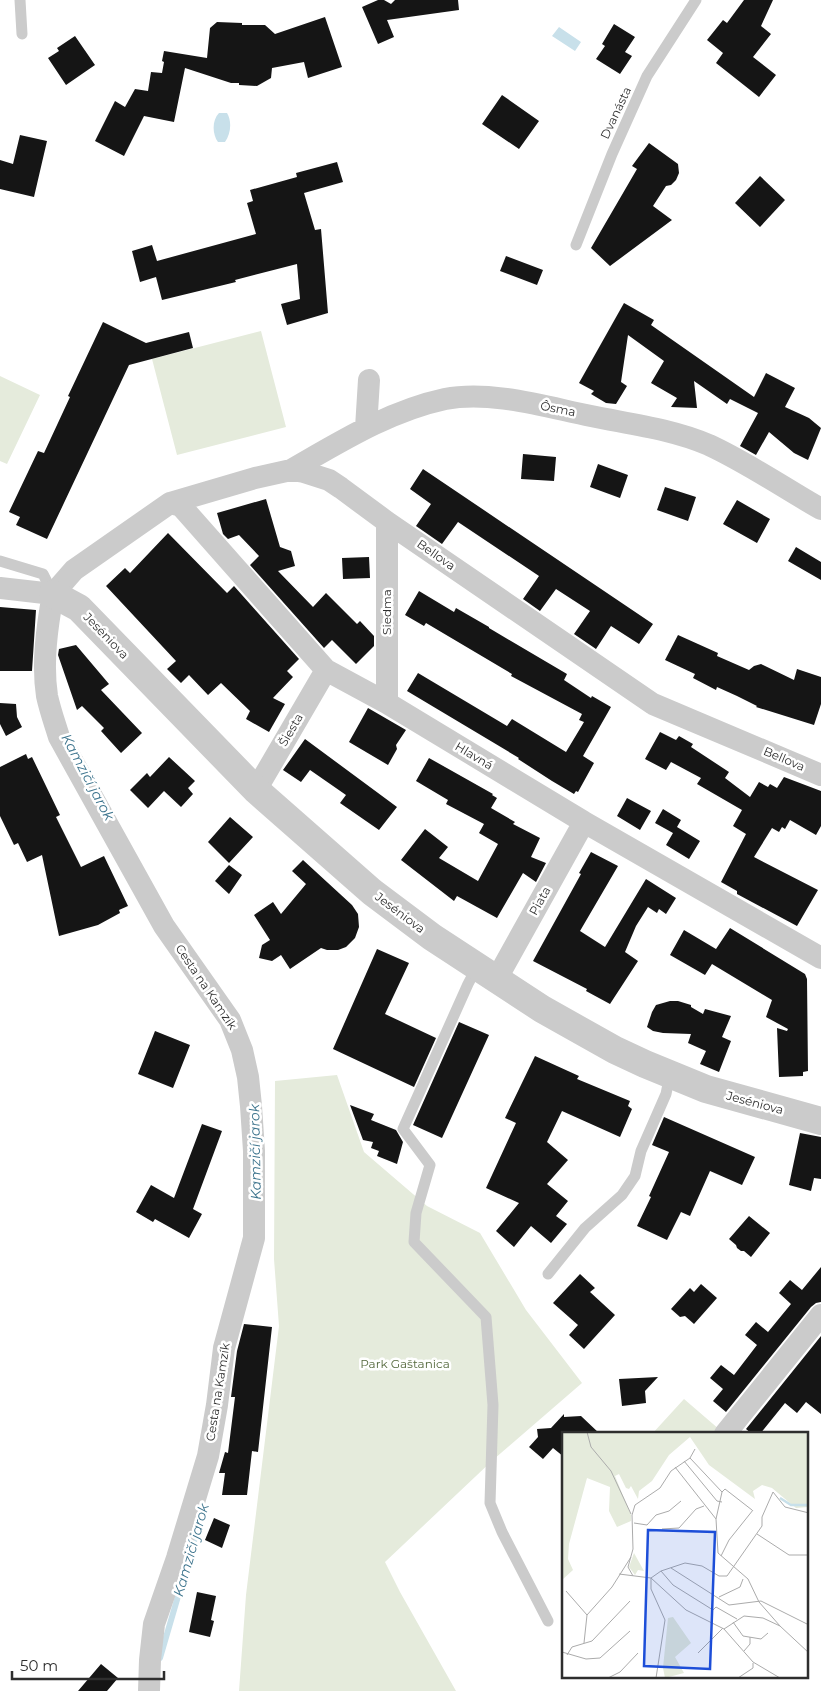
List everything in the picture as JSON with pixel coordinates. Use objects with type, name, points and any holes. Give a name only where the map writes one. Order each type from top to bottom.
[{"type":"street","points":[[369,380],[374,424]]},
{"type":"street","name":"Ôsma","points":[[291,470],[374,424],[421,405],[465,397],[490,398],[512,400],[676,433],[708,445],[821,509]]},
{"type":"street","name":"Bellova","points":[[53,594],[74,570],[170,503],[255,478],[291,470],[316,475],[328,480],[653,704],[821,775]]},
{"type":"street","name":"Hlavná","points":[[170,503],[181,506],[326,670],[387,703],[584,822],[821,958]]},
{"type":"street","name":"Siedma","points":[[387,522],[387,703]]},
{"type":"street","points":[[0,588],[53,594]]},
{"type":"street","name":"Jeséniova","points":[[53,594],[79,608],[256,790],[372,892],[432,937],[542,1009],[614,1050],[706,1089],[821,1120]]},
{"type":"street","name":"Cesta na Kamzík","points":[[53,594],[47,638],[46,678],[51,714],[59,737],[164,926],[230,1020],[242,1050],[248,1077],[254,1151],[254,1238],[224,1348],[218,1405],[208,1456],[177,1558],[154,1624],[149,1691]]},
{"type":"street","name":"Šiesta","points":[[256,790],[326,670]]},
{"type":"street","name":"Piata","points":[[486,973],[584,822]]},
{"type":"street","points":[[726,1432],[821,1315]]},
{"type":"lane","points":[[20,0],[22,34]]},
{"type":"lane","name":"Dvanásta","points":[[576,244],[612,154],[647,76],[696,0]]},
{"type":"lane","points":[[0,561],[43,574],[53,594]]},
{"type":"lane","points":[[486,973],[468,984],[403,1128],[430,1165],[416,1213],[414,1242],[486,1317],[493,1405],[490,1503],[502,1532],[548,1621]]},
{"type":"lane","points":[[548,1274],[585,1228],[622,1195],[635,1176],[641,1151],[666,1094],[670,1074]]},
{"type":"green space","points":[[261,331],[286,427],[177,455],[152,359]]},
{"type":"green space","points":[[0,376],[40,395],[7,464],[0,461]]},
{"type":"green space","name":"Park Gaštanica","points":[[337,1075],[364,1152],[427,1206],[480,1233],[526,1310],[582,1383],[494,1459],[385,1562],[456,1691],[239,1691],[246,1595],[279,1326],[274,1259],[275,1081]]},
{"type":"green space","points":[[684,1399],[720,1430],[718,1432],[654,1432]]},
{"type":"water","points":[[559,27],[581,42],[575,51],[552,36]]},
{"type":"water","points":[[219,113],[227,113],[230,120],[230,131],[225,142],[218,142],[215,135],[214,123]]},
{"type":"building","points":[[378,0],[384,0],[391,4],[395,0],[458,0],[459,10],[387,20],[394,37],[378,44],[362,7]]},
{"type":"building","points":[[744,0],[773,0],[761,26],[771,34],[753,57],[776,75],[759,97],[716,63],[723,53],[707,40],[723,20],[727,23]]},
{"type":"building","points":[[325,17],[342,67],[308,78],[304,62],[272,68],[271,78],[257,86],[231,83],[185,68],[174,122],[144,116],[124,156],[95,141],[115,101],[125,107],[135,89],[148,91],[151,72],[162,73],[164,51],[207,58],[210,28],[217,22],[265,25],[275,34]]},
{"type":"building","points":[[614,24],[635,37],[625,52],[632,56],[620,74],[596,59],[605,46],[602,44]]},
{"type":"building","points":[[75,36],[95,65],[66,85],[48,58],[59,51],[57,48]]},
{"type":"building","points":[[502,95],[539,121],[519,149],[482,124]]},
{"type":"building","points":[[20,135],[47,141],[34,197],[0,189],[0,160],[13,164]]},
{"type":"building","points":[[649,143],[678,164],[679,173],[676,180],[671,185],[666,186],[653,206],[672,220],[610,266],[591,248],[637,169],[632,166]]},
{"type":"building","points":[[337,162],[343,182],[304,193],[315,230],[321,229],[328,313],[287,325],[281,304],[300,299],[297,264],[235,280],[236,282],[162,300],[156,277],[140,282],[132,251],[152,245],[157,261],[256,234],[247,203],[253,201],[250,190],[297,177],[296,173]]},
{"type":"building","points":[[760,176],[785,200],[760,227],[735,203]]},
{"type":"building","points":[[506,256],[543,270],[537,285],[500,271]]},
{"type":"building","points":[[624,303],[654,320],[651,325],[754,397],[766,373],[795,388],[785,407],[809,418],[821,428],[808,460],[794,453],[769,432],[756,455],[740,446],[758,413],[730,399],[727,404],[694,381],[697,408],[671,407],[677,398],[651,383],[664,361],[628,335],[621,382],[627,386],[616,404],[606,403],[591,394],[594,391],[579,383]]},
{"type":"building","points":[[103,322],[146,343],[189,332],[193,348],[129,365],[47,539],[16,525],[20,517],[9,512],[38,451],[44,453],[70,397],[68,396]]},
{"type":"building","points":[[523,454],[556,457],[554,481],[521,479]]},
{"type":"building","points":[[598,464],[628,475],[620,498],[590,487]]},
{"type":"building","points":[[423,469],[653,624],[639,644],[611,626],[596,649],[574,634],[590,611],[556,589],[540,611],[523,599],[539,576],[458,522],[442,544],[416,526],[431,504],[410,489]]},
{"type":"building","points":[[665,487],[696,497],[688,521],[657,510]]},
{"type":"building","points":[[266,499],[280,547],[291,551],[295,566],[278,571],[313,607],[326,593],[357,624],[360,621],[374,636],[374,646],[356,664],[332,640],[324,648],[250,565],[259,556],[239,535],[228,539],[223,534],[217,513]]},
{"type":"building","points":[[737,500],[770,519],[757,543],[723,524]]},
{"type":"building","points":[[168,533],[227,593],[234,586],[299,659],[287,671],[293,677],[273,698],[285,704],[269,732],[246,719],[250,711],[221,683],[208,695],[189,675],[181,683],[167,669],[176,661],[106,586],[125,568],[130,573]]},
{"type":"building","points":[[796,547],[821,562],[821,580],[788,561]]},
{"type":"building","points":[[369,557],[370,578],[343,579],[342,558]]},
{"type":"building","points":[[419,591],[454,612],[456,608],[567,674],[564,680],[591,698],[592,696],[611,707],[583,756],[594,763],[578,792],[576,791],[574,794],[519,758],[407,691],[418,673],[507,726],[512,719],[566,752],[584,722],[579,720],[582,714],[511,676],[512,674],[426,623],[424,626],[405,615]]},
{"type":"building","points":[[0,607],[36,610],[32,671],[0,671]]},
{"type":"building","points":[[678,635],[718,653],[717,656],[749,670],[761,664],[794,680],[797,669],[821,677],[821,704],[814,725],[756,707],[717,687],[716,690],[693,678],[695,674],[665,660]]},
{"type":"building","points":[[76,645],[109,684],[101,690],[142,733],[121,753],[101,731],[104,728],[82,706],[77,710],[58,655],[59,649]]},
{"type":"building","points":[[0,703],[16,704],[17,717],[22,727],[6,736],[0,724]]},
{"type":"building","points":[[368,708],[406,730],[396,745],[397,749],[388,765],[349,742]]},
{"type":"building","points":[[660,732],[676,740],[679,736],[693,744],[691,747],[729,772],[725,778],[750,797],[759,782],[768,787],[770,784],[777,788],[784,777],[821,791],[821,826],[816,835],[790,820],[785,829],[782,827],[779,832],[772,828],[754,857],[818,890],[797,926],[737,894],[737,891],[721,882],[746,834],[733,826],[742,810],[697,784],[701,778],[671,762],[666,770],[645,759]]},
{"type":"building","points":[[305,739],[397,807],[379,830],[340,803],[346,795],[310,770],[301,782],[283,770]]},
{"type":"building","points":[[26,754],[28,759],[32,757],[60,815],[56,817],[81,867],[104,856],[128,906],[119,910],[120,913],[98,925],[59,936],[42,855],[27,862],[18,843],[14,845],[0,816],[0,767]]},
{"type":"building","points":[[169,757],[195,781],[188,788],[193,794],[181,807],[164,791],[148,808],[130,790],[147,773],[150,777]]},
{"type":"building","points":[[429,758],[493,794],[497,798],[491,808],[515,822],[513,824],[540,838],[531,857],[546,863],[536,882],[523,873],[497,918],[457,896],[454,901],[401,860],[425,829],[448,847],[439,858],[478,881],[498,844],[479,833],[484,824],[446,804],[448,800],[416,781]]},
{"type":"building","points":[[627,798],[651,811],[640,830],[617,816]]},
{"type":"building","points":[[663,809],[681,820],[677,827],[700,841],[689,859],[666,845],[673,833],[655,823]]},
{"type":"building","points":[[230,817],[253,837],[229,863],[208,842]]},
{"type":"building","points":[[591,852],[618,866],[580,931],[605,947],[646,879],[676,898],[666,914],[659,909],[657,913],[648,907],[636,926],[625,952],[638,961],[610,1004],[586,991],[587,989],[533,961],[581,874],[579,873]]},
{"type":"building","points":[[303,860],[352,905],[358,914],[359,927],[355,938],[346,947],[338,950],[321,948],[290,969],[281,955],[272,961],[259,958],[262,945],[270,940],[254,915],[273,902],[281,914],[306,884],[292,871]]},
{"type":"building","points":[[229,865],[242,875],[229,894],[215,881]]},
{"type":"building","points":[[730,928],[805,974],[807,979],[808,1071],[803,1072],[803,1076],[779,1077],[777,1028],[787,1031],[788,1029],[766,1017],[772,1000],[712,964],[705,975],[670,955],[684,930],[716,949]]},
{"type":"building","points":[[377,949],[409,963],[385,1014],[436,1038],[414,1087],[333,1049]]},
{"type":"building","points":[[670,1001],[691,1005],[691,1007],[703,1014],[705,1009],[731,1016],[722,1037],[731,1041],[719,1072],[700,1064],[706,1051],[688,1043],[691,1034],[663,1033],[653,1031],[647,1027],[656,1005]]},
{"type":"building","points":[[459,1022],[489,1035],[442,1138],[413,1125]]},
{"type":"building","points":[[155,1031],[190,1045],[173,1088],[138,1074]]},
{"type":"building","points":[[535,1056],[579,1076],[577,1079],[630,1101],[628,1106],[632,1109],[620,1137],[562,1111],[547,1142],[568,1160],[547,1184],[568,1201],[556,1216],[567,1224],[551,1243],[531,1226],[514,1247],[496,1231],[519,1203],[486,1188],[516,1123],[505,1118]]},
{"type":"building","points":[[350,1105],[374,1114],[371,1120],[396,1130],[403,1142],[397,1164],[377,1156],[379,1151],[371,1148],[373,1142],[363,1140]]},
{"type":"building","points":[[664,1117],[755,1157],[742,1185],[710,1171],[690,1216],[681,1212],[667,1240],[637,1226],[669,1152],[652,1145]]},
{"type":"building","points":[[202,1124],[222,1131],[193,1209],[202,1214],[189,1238],[155,1219],[153,1222],[136,1212],[151,1185],[174,1198]]},
{"type":"building","points":[[800,1133],[821,1137],[821,1179],[814,1178],[811,1191],[789,1185]]},
{"type":"building","points":[[749,1216],[770,1233],[751,1257],[737,1248],[729,1239]]},
{"type":"building","points":[[821,1267],[821,1302],[811,1307],[726,1412],[713,1401],[723,1389],[710,1378],[721,1365],[734,1375],[757,1345],[745,1335],[756,1322],[768,1332],[791,1304],[779,1293],[790,1280],[802,1290]]},
{"type":"building","points":[[580,1274],[595,1288],[590,1292],[615,1315],[584,1349],[569,1335],[578,1325],[553,1303]]},
{"type":"building","points":[[701,1284],[717,1298],[694,1324],[685,1316],[680,1317],[671,1309],[690,1288],[694,1292]]},
{"type":"building","points":[[244,1324],[272,1327],[258,1452],[252,1451],[247,1495],[222,1495],[225,1473],[219,1473],[225,1452],[228,1453],[235,1397],[231,1397],[237,1351]]},
{"type":"building","points":[[821,1336],[821,1414],[806,1402],[797,1413],[785,1403],[762,1432],[750,1432],[746,1429]]},
{"type":"building","points":[[658,1377],[645,1391],[646,1403],[622,1406],[619,1379]]},
{"type":"building","points":[[564,1414],[564,1417],[581,1416],[598,1432],[562,1432],[562,1455],[553,1448],[543,1459],[529,1447],[538,1437],[537,1429],[551,1428]]},
{"type":"building","points":[[214,1518],[230,1525],[222,1548],[205,1540]]},
{"type":"building","points":[[197,1592],[216,1596],[211,1620],[214,1621],[210,1637],[189,1632]]},
{"type":"building","points":[[101,1664],[118,1678],[107,1691],[78,1691]]},
{"type":"waterway","name":"Kamzičí jarok","points":[[160,1658],[200,1521]]}]
